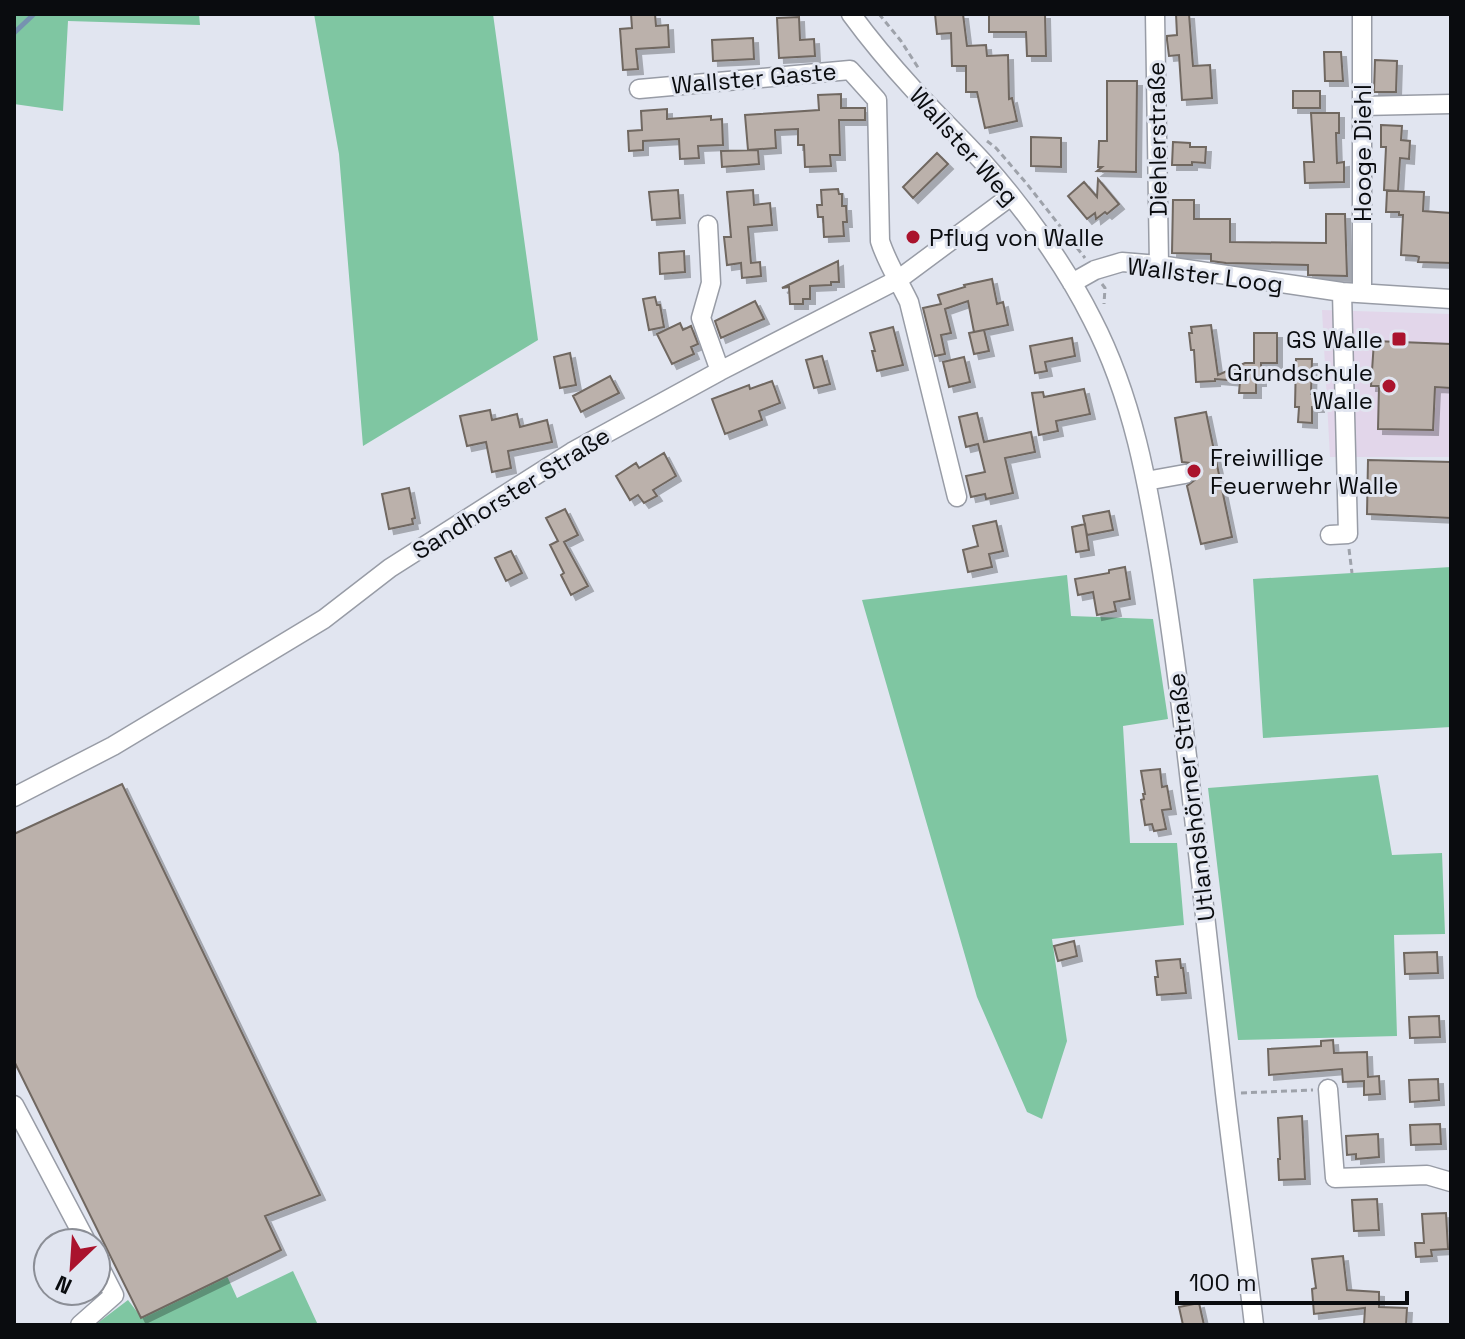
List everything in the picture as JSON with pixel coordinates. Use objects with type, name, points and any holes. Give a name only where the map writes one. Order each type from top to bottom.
[{"type":"street","name":"Diehlerstraße","points":[[1155,14],[1159,265]]},
{"type":"street","name":"Hooge Diehl","points":[[1362,14],[1362,293]]},
{"type":"street","name":"Wallster Weg","points":[[854,15],[911,88],[982,161],[1011,196],[1072,283]]},
{"type":"street","name":"Wallster Gaste","points":[[639,89],[850,70],[877,100],[880,241],[887,263],[899,279],[909,302],[957,497]]},
{"type":"street","points":[[1362,106],[1451,104]]},
{"type":"street","name":"Sandhorster Straße","points":[[14,797],[113,746],[324,619],[390,568],[572,452],[899,279],[1011,196]]},
{"type":"street","points":[[708,225],[711,283],[701,318],[720,371]]},
{"type":"street","name":"Wallster Loog","points":[[1072,283],[1095,270],[1122,262],[1342,292],[1451,299]]},
{"type":"street","name":"Utlandshörner Straße","points":[[1072,283],[1112,360],[1127,403],[1139,444],[1156,532],[1179,690],[1254,1325]]},
{"type":"street","points":[[1339,535],[1342,292]]},
{"type":"street","points":[[1146,481],[1185,474]]},
{"type":"street","points":[[1328,1089],[1335,1178],[1427,1175],[1451,1182]]},
{"type":"street","points":[[14,1105],[79,1227]]},
{"type":"street","points":[[80,1325],[100,1307]]},
{"type":"path","points":[[879,14],[923,75]]},
{"type":"path","points":[[985,139],[1027,184],[1095,270]]},
{"type":"path","points":[[1339,535],[1352,573]]},
{"type":"path","points":[[1225,1096],[1328,1089]]},
{"type":"shaded area","name":"Grundschule Walle","points":[[1322,310],[1451,314],[1451,457],[1330,457]]},
{"type":"green space","points":[[14,14],[199,14],[200,25],[68,21],[63,111],[14,104]]},
{"type":"green space","points":[[314,14],[493,14],[538,340],[363,446],[339,154]]},
{"type":"green space","points":[[1451,567],[1451,727],[1263,738],[1253,579]]},
{"type":"green space","points":[[1067,575],[1071,616],[1153,619],[1168,719],[1123,726],[1130,843],[1177,843],[1184,925],[1052,939],[1067,1041],[1042,1119],[1027,1112],[977,997],[862,600]]},
{"type":"green space","points":[[1378,775],[1392,855],[1442,853],[1445,934],[1394,935],[1397,1036],[1238,1040],[1208,788]]},
{"type":"green space","points":[[293,1271],[318,1325],[95,1325],[128,1300],[141,1317],[227,1276],[237,1298]]},
{"type":"building","points":[[631,14],[655,14],[656,26],[668,25],[669,47],[636,49],[638,69],[623,70],[620,29],[632,28]]},
{"type":"building","points":[[935,14],[963,14],[967,46],[986,45],[987,56],[1008,55],[1009,99],[1012,98],[1017,121],[985,128],[977,92],[966,92],[966,66],[952,66],[951,33],[937,34]]},
{"type":"building","points":[[989,14],[1045,14],[1046,56],[1027,56],[1026,32],[989,32]]},
{"type":"building","points":[[1176,14],[1189,14],[1193,66],[1210,65],[1212,98],[1182,100],[1179,55],[1169,56],[1167,40],[1167,36],[1177,35]]},
{"type":"building","points":[[799,17],[800,40],[814,39],[815,56],[779,58],[777,18]]},
{"type":"building","points":[[753,38],[754,59],[713,61],[712,40]]},
{"type":"building","points":[[1324,52],[1341,52],[1343,81],[1325,81]]},
{"type":"building","points":[[1375,60],[1397,61],[1396,92],[1374,92]]},
{"type":"building","points":[[1107,81],[1137,81],[1136,172],[1097,171],[1102,167],[1098,167],[1099,141],[1107,141]]},
{"type":"building","points":[[1293,91],[1320,91],[1320,108],[1293,108]]},
{"type":"building","points":[[841,94],[841,108],[865,108],[865,120],[839,120],[840,155],[830,155],[831,166],[805,167],[804,145],[798,145],[798,129],[775,130],[776,148],[748,150],[745,115],[819,110],[818,95]]},
{"type":"building","points":[[667,109],[667,119],[711,116],[711,120],[722,119],[723,145],[698,146],[699,158],[680,159],[679,139],[643,141],[643,150],[629,151],[628,131],[642,130],[641,111]]},
{"type":"building","points":[[1311,113],[1339,113],[1337,163],[1344,162],[1344,182],[1305,183],[1304,162],[1314,162]]},
{"type":"building","points":[[1381,125],[1402,126],[1401,140],[1410,141],[1409,159],[1400,158],[1398,191],[1384,190],[1386,147],[1381,147]]},
{"type":"building","points":[[1031,137],[1061,138],[1061,167],[1031,166]]},
{"type":"building","points":[[1173,142],[1206,147],[1205,163],[1172,165]]},
{"type":"building","points":[[758,150],[759,164],[722,167],[721,151]]},
{"type":"building","points":[[937,153],[948,164],[913,198],[903,187]]},
{"type":"building","points":[[1098,179],[1119,204],[1107,214],[1105,212],[1096,219],[1095,213],[1087,219],[1068,196],[1084,182],[1097,197]]},
{"type":"building","points":[[838,189],[842,194],[842,206],[846,206],[844,236],[824,237],[823,217],[818,217],[817,205],[822,205],[821,190]]},
{"type":"building","points":[[678,190],[680,218],[652,220],[649,192]]},
{"type":"building","points":[[753,190],[754,205],[770,203],[772,225],[748,227],[751,263],[760,262],[761,276],[742,278],[741,263],[727,265],[724,237],[731,237],[727,192]]},
{"type":"building","points":[[1387,191],[1424,192],[1423,211],[1451,213],[1451,263],[1418,262],[1419,257],[1401,255],[1403,215],[1386,212]]},
{"type":"building","points":[[1173,200],[1194,200],[1194,219],[1230,219],[1230,242],[1326,243],[1326,214],[1345,214],[1347,276],[1308,275],[1308,265],[1226,263],[1211,261],[1211,254],[1172,253]]},
{"type":"building","points":[[684,251],[685,272],[660,274],[659,253]]},
{"type":"building","points":[[838,261],[839,282],[810,286],[810,299],[803,299],[803,304],[790,304],[789,287],[782,288]]},
{"type":"building","points":[[992,279],[997,304],[1003,302],[1008,325],[974,332],[968,301],[945,309],[951,333],[941,335],[945,354],[935,356],[923,308],[941,304],[938,295]]},
{"type":"building","points":[[655,297],[657,305],[660,305],[664,327],[649,330],[643,299]]},
{"type":"building","points":[[755,301],[764,319],[721,338],[715,321]]},
{"type":"building","points":[[680,323],[683,330],[691,326],[698,344],[691,347],[694,354],[672,364],[657,334]]},
{"type":"building","points":[[1211,325],[1218,375],[1245,363],[1254,363],[1254,333],[1277,333],[1277,363],[1261,363],[1261,381],[1256,381],[1256,393],[1239,393],[1240,381],[1215,379],[1196,382],[1194,350],[1191,350],[1189,333],[1192,333],[1191,327]]},
{"type":"building","points":[[893,327],[903,365],[877,371],[870,333]]},
{"type":"building","points":[[984,330],[989,351],[974,354],[969,333]]},
{"type":"building","points":[[1072,338],[1075,356],[1045,362],[1047,371],[1035,373],[1030,346]]},
{"type":"building","points":[[1374,341],[1451,344],[1451,388],[1435,387],[1433,430],[1378,429],[1379,386],[1371,386]]},
{"type":"building","points":[[570,353],[576,385],[560,388],[554,357]]},
{"type":"building","points":[[822,356],[830,384],[814,388],[806,360]]},
{"type":"building","points":[[964,357],[970,382],[949,387],[943,362]]},
{"type":"building","points":[[1296,359],[1312,359],[1311,394],[1319,394],[1319,407],[1312,407],[1312,423],[1298,422],[1299,407],[1295,407]]},
{"type":"building","points":[[610,376],[619,393],[581,412],[573,396]]},
{"type":"building","points":[[772,381],[780,403],[759,411],[762,420],[725,434],[712,399],[749,385],[750,389]]},
{"type":"building","points":[[1084,389],[1090,414],[1056,421],[1058,431],[1039,435],[1032,393],[1043,392],[1044,397]]},
{"type":"building","points":[[490,410],[492,420],[517,414],[520,427],[547,420],[552,442],[508,451],[511,468],[492,472],[486,442],[467,446],[460,416]]},
{"type":"building","points":[[1206,412],[1232,537],[1201,544],[1187,486],[1196,479],[1197,471],[1190,463],[1182,462],[1175,418]]},
{"type":"building","points":[[977,413],[984,442],[1031,432],[1035,452],[1005,458],[1013,493],[986,499],[985,494],[971,497],[966,476],[985,472],[978,444],[966,447],[959,417]]},
{"type":"building","points":[[664,453],[676,476],[653,490],[657,496],[644,503],[638,495],[630,500],[616,476],[636,463],[639,468]]},
{"type":"building","points":[[1368,460],[1451,462],[1451,518],[1367,514]]},
{"type":"building","points":[[409,488],[415,518],[412,519],[413,524],[389,529],[382,494]]},
{"type":"building","points":[[565,509],[578,535],[564,542],[588,586],[571,595],[550,545],[558,541],[546,518]]},
{"type":"building","points":[[1109,511],[1113,530],[1087,535],[1083,516]]},
{"type":"building","points":[[996,521],[1003,551],[989,554],[992,567],[968,572],[963,550],[978,546],[973,526]]},
{"type":"building","points":[[1085,524],[1089,550],[1076,552],[1072,527]]},
{"type":"building","points":[[511,551],[522,573],[506,581],[495,558]]},
{"type":"building","points":[[1125,567],[1130,599],[1114,602],[1116,611],[1097,615],[1093,592],[1078,595],[1075,579]]},
{"type":"building","points":[[1160,769],[1162,787],[1167,786],[1171,809],[1162,810],[1166,829],[1154,831],[1152,824],[1145,825],[1141,771]]},
{"type":"building","points":[[122,784],[320,1195],[265,1216],[281,1250],[141,1318],[112,1259],[112,1227],[96,1227],[14,1061],[14,834]]},
{"type":"building","points":[[1074,941],[1077,956],[1058,961],[1054,946]]},
{"type":"building","points":[[1437,952],[1438,973],[1405,974],[1404,953]]},
{"type":"building","points":[[1180,959],[1186,993],[1157,995],[1156,961]]},
{"type":"building","points":[[1439,1016],[1440,1037],[1410,1038],[1409,1017]]},
{"type":"building","points":[[1333,1040],[1334,1053],[1367,1052],[1368,1077],[1379,1076],[1380,1094],[1364,1095],[1364,1081],[1343,1082],[1342,1069],[1269,1075],[1268,1049],[1321,1046],[1321,1041]]},
{"type":"building","points":[[1438,1079],[1439,1100],[1410,1102],[1409,1080]]},
{"type":"building","points":[[1302,1116],[1305,1179],[1279,1180],[1278,1118]]},
{"type":"building","points":[[1440,1124],[1441,1144],[1411,1145],[1410,1125]]},
{"type":"building","points":[[1378,1134],[1379,1157],[1356,1159],[1356,1154],[1347,1155],[1346,1136]]},
{"type":"building","points":[[1377,1199],[1379,1230],[1354,1231],[1352,1200]]},
{"type":"building","points":[[1446,1213],[1448,1249],[1431,1250],[1432,1256],[1416,1257],[1415,1243],[1424,1243],[1422,1214]]},
{"type":"building","points":[[1343,1256],[1347,1290],[1379,1292],[1379,1307],[1407,1308],[1406,1325],[1364,1325],[1365,1308],[1314,1314],[1312,1289],[1316,1288],[1312,1259]]},
{"type":"building","points":[[1199,1303],[1204,1325],[1183,1325],[1179,1307]]},
{"type":"waterway","points":[[14,33],[34,14]]},
{"type":"place","name":"Pflug von Walle","points":[[913,237]]},
{"type":"place","name":"GS Walle","points":[[1399,339]]},
{"type":"place","name":"Grundschule Walle","points":[[1389,386]]},
{"type":"place","name":"Freiwillige Feuerwehr Walle","points":[[1194,471]]}]
